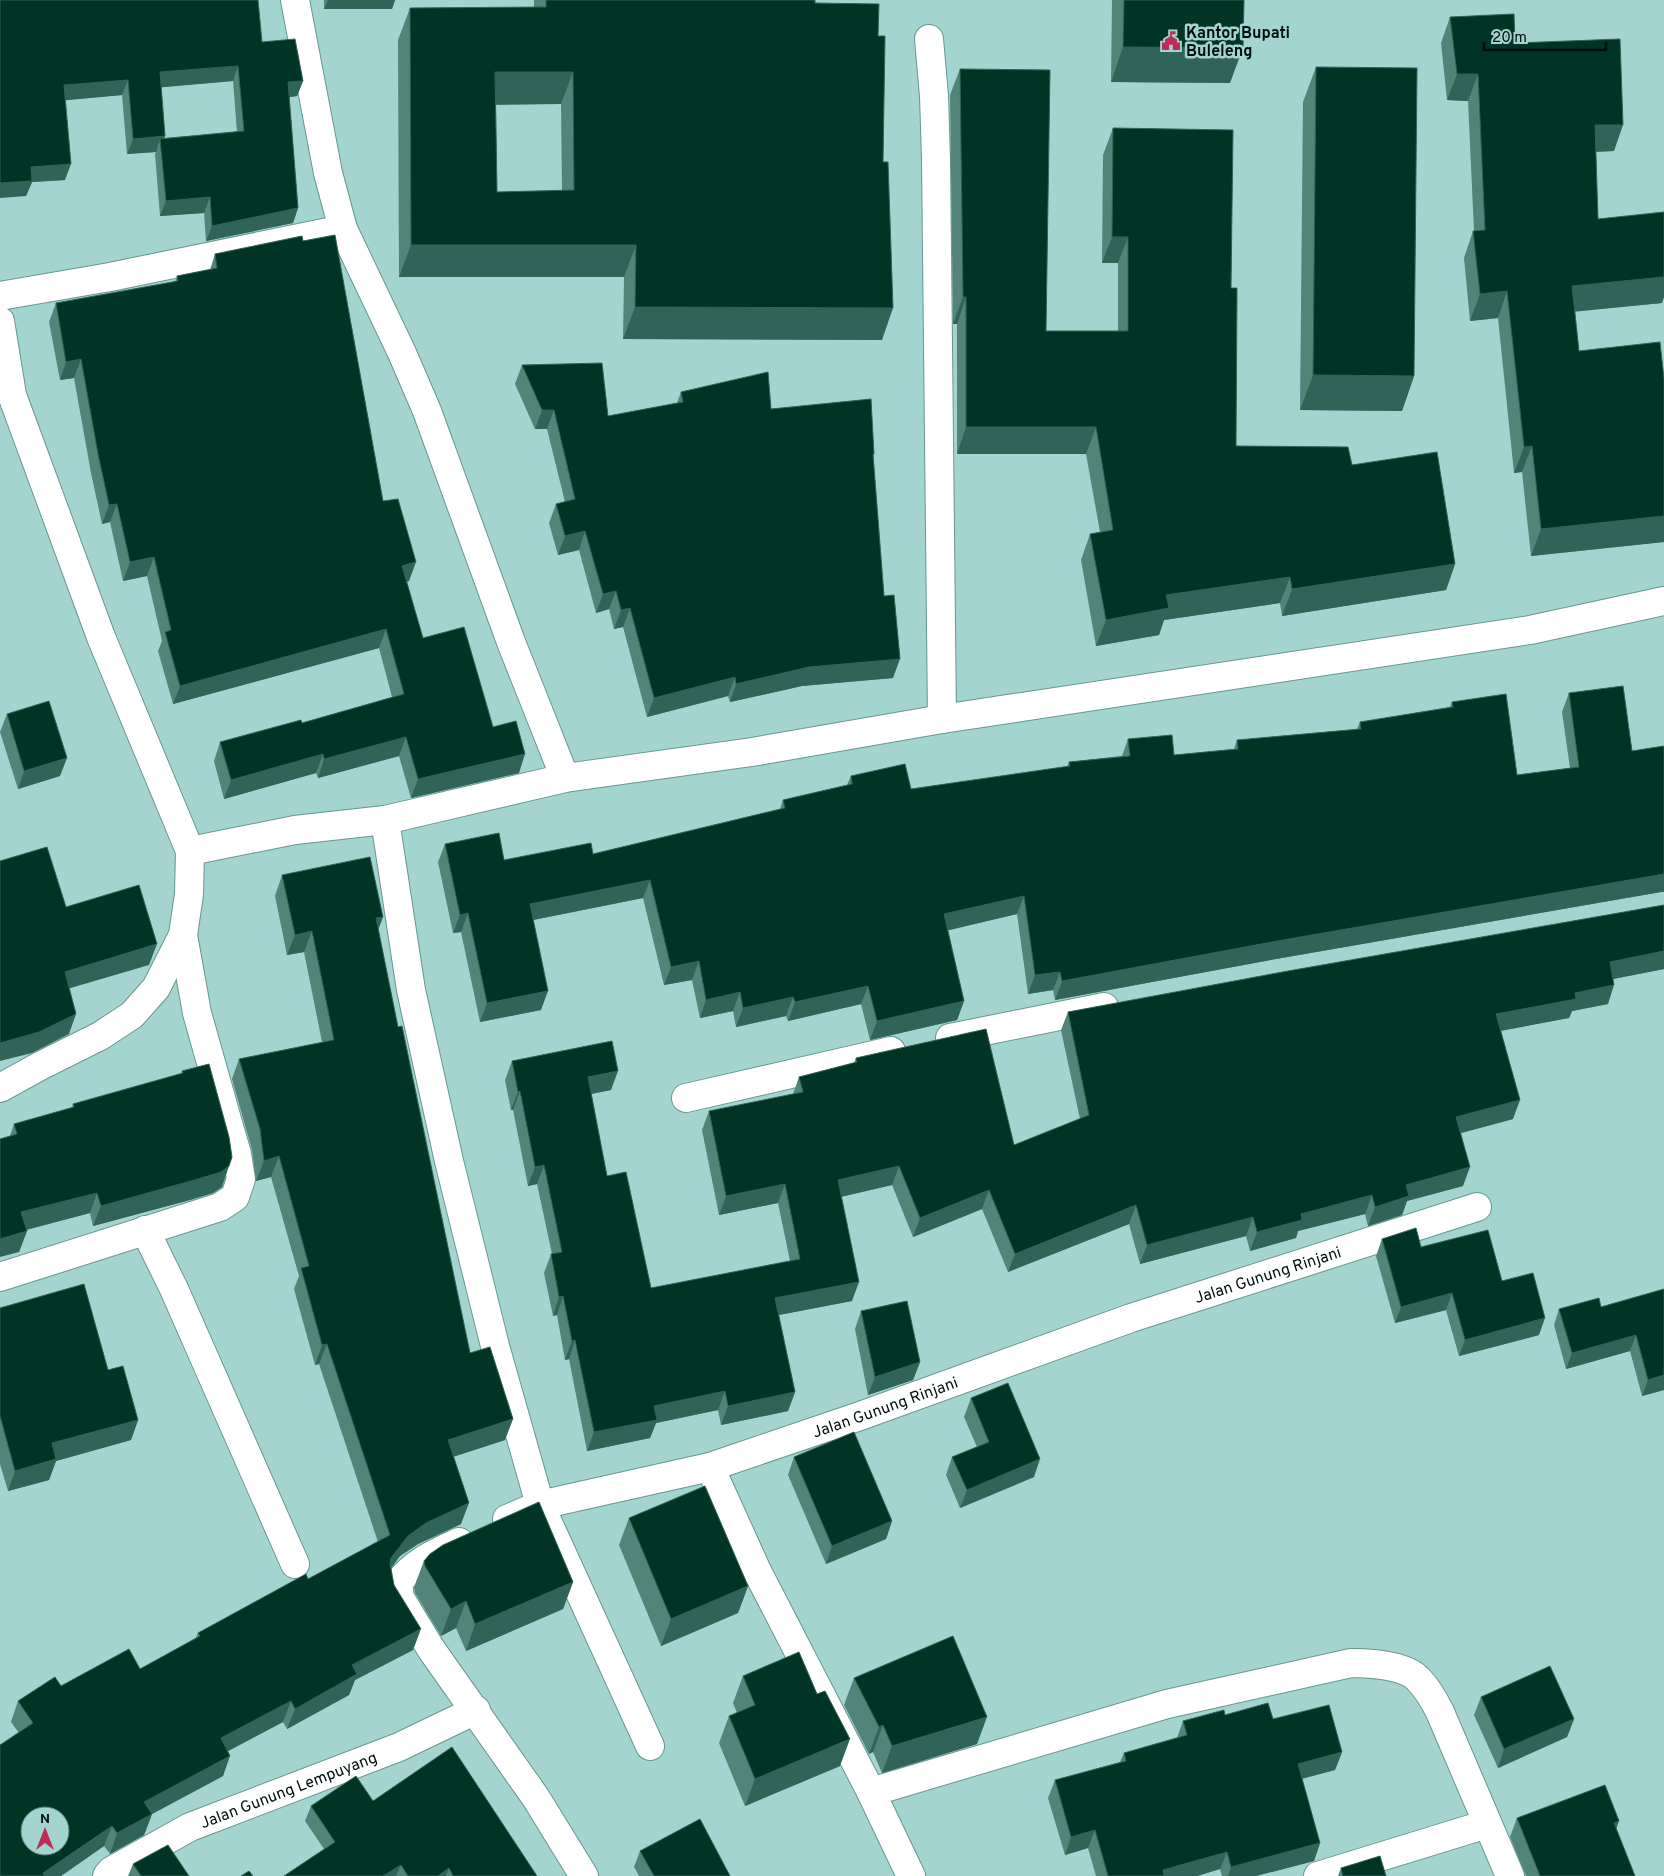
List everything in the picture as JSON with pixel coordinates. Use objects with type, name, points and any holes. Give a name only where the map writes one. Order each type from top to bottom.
[{"type":"street","points":[[295,0],[328,173],[343,229],[402,353],[427,411],[508,633],[566,778]]},
{"type":"street","points":[[929,39],[934,96],[936,160],[942,719]]},
{"type":"street","points":[[0,296],[110,277],[343,229]]},
{"type":"street","points":[[0,321],[12,395],[101,637],[190,851],[189,894],[183,936],[197,1013],[228,1122],[241,1179],[234,1197],[220,1207],[0,1277]]},
{"type":"street","points":[[190,851],[295,830],[385,820],[566,778],[752,752],[942,719],[1530,630],[1664,601]]},
{"type":"street","points":[[385,820],[412,990],[449,1160],[494,1346],[540,1505],[650,1746]]},
{"type":"street","points":[[0,1088],[100,1036],[132,1015],[156,988],[183,936]]},
{"type":"street","points":[[686,1098],[921,1044],[1132,1002]]},
{"type":"street","name":"Jalan Gunung Rinjani","points":[[540,1505],[710,1467],[860,1416],[1131,1318],[1477,1207]]},
{"type":"street","points":[[145,1230],[178,1298],[295,1564]]},
{"type":"street","points":[[710,1467],[757,1571],[871,1792],[911,1876]]},
{"type":"street","points":[[540,1505],[425,1558],[410,1569],[398,1584],[400,1598],[426,1641],[536,1798],[576,1875]]},
{"type":"street","points":[[871,1792],[1167,1704],[1351,1663],[1371,1663],[1396,1668],[1417,1677],[1429,1693],[1440,1712],[1510,1876]]},
{"type":"street","name":"Jalan Gunung Lempuyang","points":[[107,1876],[111,1871],[190,1827],[399,1747],[476,1710]]},
{"type":"street","points":[[1318,1876],[1487,1824]]},
{"type":"building","points":[[0,0],[258,0],[262,42],[295,39],[303,81],[288,82],[298,208],[212,226],[210,197],[166,201],[160,139],[244,131],[238,66],[160,72],[165,136],[133,139],[128,80],[64,85],[71,164],[31,167],[32,181],[0,183]]},
{"type":"building","points":[[546,0],[815,0],[815,3],[879,4],[878,36],[885,36],[883,162],[888,162],[893,308],[635,307],[636,245],[411,245],[410,8],[546,7]],"holes":[[[495,72],[573,72],[574,190],[497,192]]]},
{"type":"building","points":[[1124,0],[1244,0],[1243,48],[1123,47]]},
{"type":"building","points":[[1514,14],[1515,43],[1620,39],[1623,125],[1595,125],[1598,219],[1664,212],[1664,277],[1572,286],[1579,351],[1660,342],[1664,379],[1664,516],[1541,529],[1532,446],[1524,447],[1507,291],[1480,294],[1473,231],[1485,230],[1478,74],[1457,74],[1450,17]]},
{"type":"building","points":[[1316,67],[1417,68],[1414,376],[1313,375]]},
{"type":"building","points":[[960,69],[1050,70],[1046,331],[1128,331],[1128,237],[1112,237],[1113,128],[1233,130],[1231,288],[1237,288],[1236,446],[1348,447],[1352,465],[1437,452],[1455,564],[1292,589],[1290,577],[1166,595],[1169,608],[1106,620],[1090,534],[1113,530],[1096,427],[966,427],[966,297],[963,297]]},
{"type":"building","points":[[335,235],[383,501],[398,499],[416,562],[402,566],[423,638],[464,627],[493,727],[516,721],[525,754],[418,779],[406,737],[324,759],[323,754],[231,780],[220,742],[301,720],[302,723],[404,694],[386,629],[180,686],[165,632],[171,630],[154,557],[130,562],[117,504],[109,505],[81,359],[66,362],[56,303],[178,281],[177,276],[217,268],[215,254],[302,236],[303,241]]},
{"type":"building","points":[[602,363],[608,416],[683,402],[681,392],[768,372],[771,409],[871,399],[873,454],[884,596],[894,595],[900,659],[809,667],[736,684],[735,677],[654,698],[630,608],[621,610],[616,591],[603,594],[585,531],[565,536],[556,504],[575,499],[554,410],[542,410],[522,365]]},
{"type":"building","points":[[1623,686],[1632,751],[1664,746],[1664,874],[1283,940],[1062,981],[1060,972],[1035,975],[1024,896],[944,914],[964,1001],[877,1021],[868,986],[795,1002],[793,997],[743,1008],[740,992],[706,1000],[699,961],[671,967],[650,880],[530,904],[548,991],[487,1003],[468,913],[460,915],[445,844],[499,833],[504,860],[591,843],[593,854],[785,808],[783,800],[852,784],[851,776],[905,764],[911,789],[1070,766],[1069,762],[1130,756],[1128,739],[1172,735],[1174,755],[1238,749],[1237,740],[1361,729],[1360,722],[1453,707],[1452,702],[1506,694],[1517,775],[1579,767],[1569,693]]},
{"type":"building","points":[[49,701],[67,758],[24,771],[7,714]]},
{"type":"building","points":[[47,847],[66,907],[139,885],[157,944],[65,972],[76,1014],[39,1032],[0,1043],[0,861]]},
{"type":"building","points":[[370,857],[383,917],[376,918],[398,1027],[402,1026],[470,1353],[490,1347],[513,1419],[448,1440],[469,1503],[426,1523],[408,1536],[391,1558],[390,1564],[394,1585],[421,1629],[352,1665],[357,1674],[295,1709],[291,1701],[221,1738],[230,1756],[144,1802],[152,1814],[117,1833],[112,1826],[70,1855],[70,1806],[20,1806],[20,1856],[68,1856],[43,1873],[45,1876],[0,1876],[0,1745],[33,1723],[18,1701],[55,1677],[61,1686],[129,1649],[140,1669],[200,1636],[198,1633],[306,1574],[308,1579],[390,1535],[327,1344],[322,1345],[301,1268],[309,1266],[279,1156],[264,1161],[260,1129],[239,1059],[334,1040],[312,931],[295,935],[282,875]]},
{"type":"building","points":[[1664,905],[1664,951],[1610,962],[1614,985],[1575,993],[1576,999],[1496,1014],[1520,1100],[1456,1117],[1470,1167],[1406,1185],[1409,1196],[1375,1207],[1372,1195],[1301,1214],[1302,1220],[1257,1232],[1253,1217],[1147,1245],[1136,1205],[1015,1254],[989,1190],[920,1218],[899,1166],[838,1180],[859,1282],[775,1298],[795,1392],[728,1406],[725,1391],[654,1406],[657,1420],[594,1432],[575,1340],[572,1341],[563,1296],[559,1297],[551,1254],[562,1252],[544,1165],[535,1167],[512,1061],[612,1041],[618,1071],[588,1077],[607,1176],[626,1172],[651,1288],[800,1259],[785,1184],[726,1196],[709,1111],[803,1092],[799,1077],[857,1062],[856,1058],[986,1029],[1014,1145],[1089,1115],[1068,1012]]},
{"type":"building","points":[[209,1064],[229,1137],[232,1157],[229,1166],[221,1172],[101,1206],[97,1193],[21,1212],[27,1231],[0,1239],[0,1139],[17,1134],[14,1124],[74,1107],[73,1104]]},
{"type":"building","points":[[1416,1228],[1421,1247],[1488,1230],[1502,1281],[1533,1273],[1545,1318],[1465,1340],[1452,1293],[1401,1307],[1382,1239]]},
{"type":"building","points":[[84,1284],[108,1370],[123,1366],[138,1420],[52,1443],[56,1459],[15,1471],[0,1416],[0,1308]]},
{"type":"building","points":[[1664,1289],[1664,1375],[1648,1380],[1636,1335],[1572,1353],[1559,1309],[1599,1298],[1601,1307]]},
{"type":"building","points":[[907,1301],[920,1362],[875,1377],[861,1311]]},
{"type":"building","points":[[1008,1383],[1040,1459],[967,1490],[952,1457],[989,1442],[971,1398]]},
{"type":"building","points":[[854,1432],[892,1521],[832,1546],[794,1457]]},
{"type":"building","points":[[705,1486],[748,1586],[671,1619],[629,1518]]},
{"type":"building","points":[[539,1502],[573,1582],[475,1624],[466,1601],[451,1609],[425,1566],[424,1561],[443,1545]]},
{"type":"building","points":[[953,1636],[987,1717],[892,1746],[883,1725],[879,1727],[854,1678]]},
{"type":"building","points":[[799,1652],[817,1694],[825,1691],[850,1739],[755,1779],[729,1716],[755,1705],[743,1676]]},
{"type":"building","points":[[1550,1666],[1574,1719],[1504,1749],[1481,1697]]},
{"type":"building","points":[[1268,1703],[1273,1719],[1329,1705],[1342,1752],[1298,1764],[1320,1843],[1231,1867],[1227,1852],[1163,1870],[1164,1876],[1108,1876],[1095,1830],[1071,1837],[1055,1780],[1126,1761],[1124,1753],[1187,1735],[1183,1721],[1224,1710],[1225,1715]]},
{"type":"building","points":[[452,1747],[537,1876],[453,1876],[449,1868],[438,1876],[408,1876],[401,1865],[383,1876],[284,1876],[335,1842],[311,1806],[356,1776],[373,1801]]},
{"type":"building","points":[[1605,1785],[1619,1821],[1614,1823],[1635,1876],[1540,1876],[1517,1818]]},
{"type":"building","points":[[700,1819],[730,1876],[654,1876],[640,1851]]},
{"type":"building","points":[[168,1845],[189,1876],[141,1876],[133,1864]]},
{"type":"building","points":[[1380,1856],[1386,1876],[1343,1876],[1341,1868]]},
{"type":"building","points":[[249,1871],[253,1876],[241,1876]]},
{"type":"place","name":"Kantor Bupati Buleleng","points":[[1171,41]]}]
